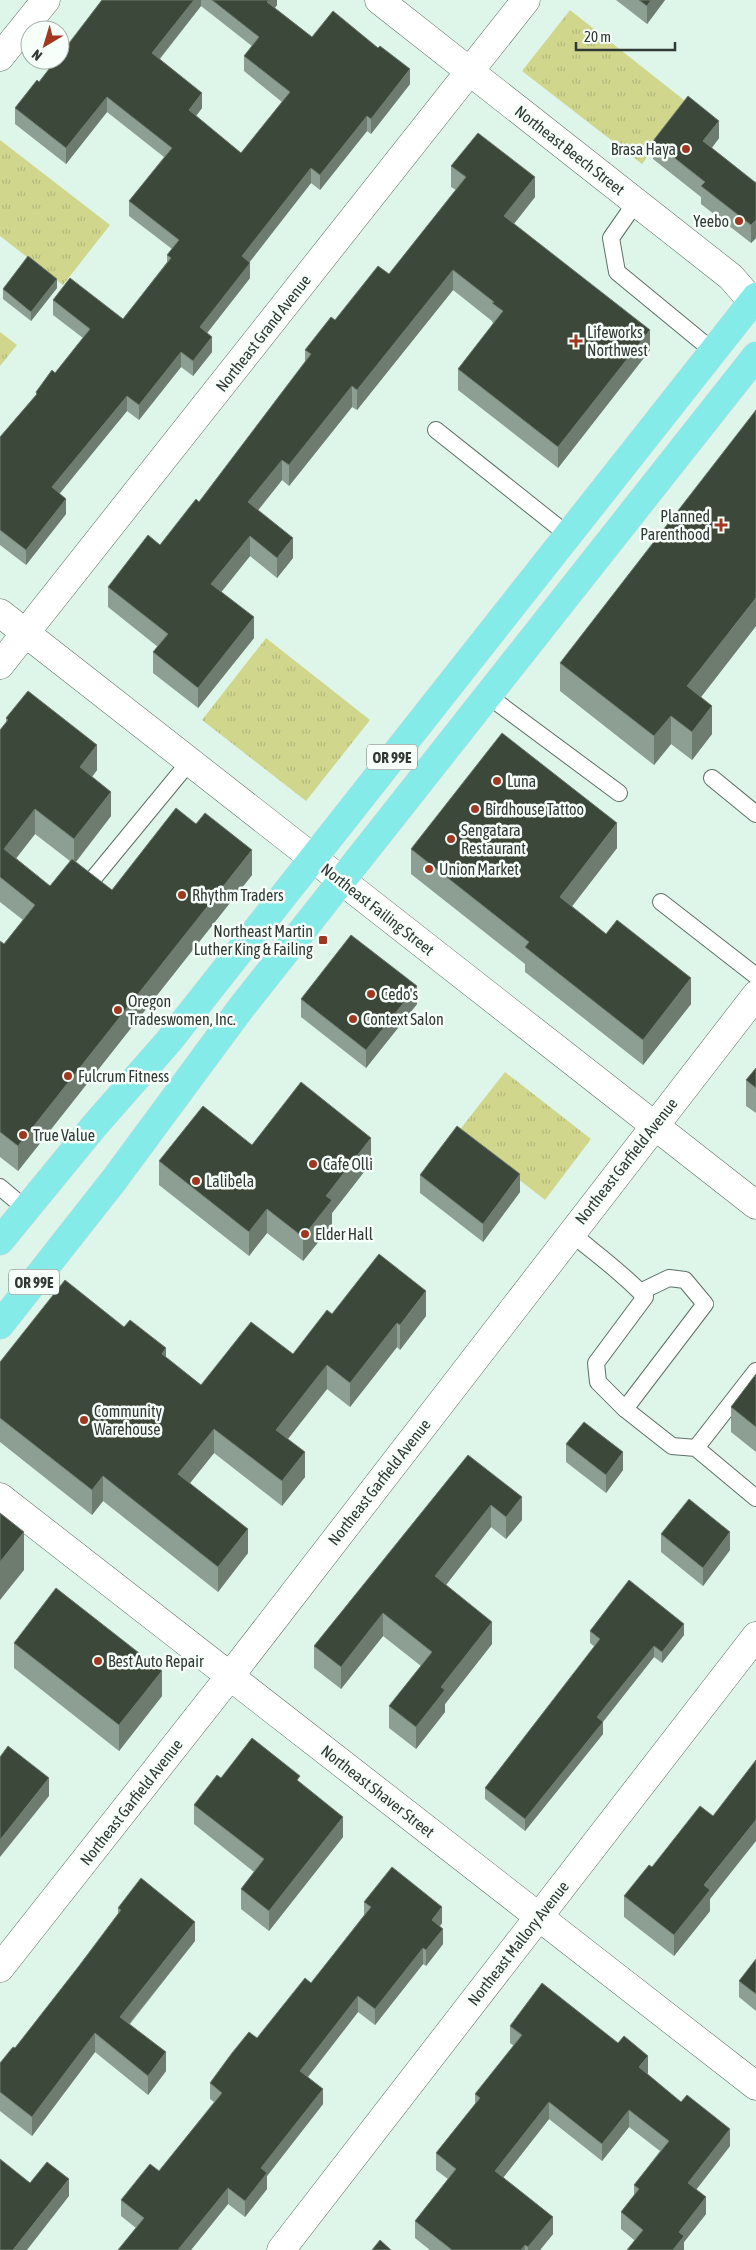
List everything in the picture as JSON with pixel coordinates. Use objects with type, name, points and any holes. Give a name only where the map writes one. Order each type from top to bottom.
[{"type":"main road","name":"OR 99E","points":[[0,1241],[168,1042],[713,351],[755,302]]},
{"type":"main road","name":"OR 99E","points":[[0,1325],[114,1180],[241,1008],[756,356]]},
{"type":"street","points":[[0,57],[46,0]]},
{"type":"street","name":"Northeast Beech Street","points":[[379,0],[731,277],[755,302]]},
{"type":"street","name":"Northeast Grand Avenue","points":[[0,665],[526,0]]},
{"type":"street","name":"Northeast Failing Street","points":[[0,613],[756,1205]]},
{"type":"street","name":"Northeast Garfield Avenue","points":[[0,1968],[230,1676],[756,995]]},
{"type":"street","name":"Northeast Shaver Street","points":[[0,1497],[756,2086]]},
{"type":"street","name":"Northeast Mallory Avenue","points":[[281,2250],[756,1636]]},
{"type":"lane","points":[[636,202],[611,238],[617,272],[713,351]]},
{"type":"lane","points":[[436,430],[568,535]]},
{"type":"lane","points":[[487,696],[619,793]]},
{"type":"lane","points":[[88,885],[190,761]]},
{"type":"lane","points":[[712,778],[756,814]]},
{"type":"lane","points":[[661,902],[756,976]]},
{"type":"lane","points":[[0,1187],[26,1209]]},
{"type":"lane","points":[[571,1233],[632,1282],[645,1297],[596,1363],[598,1382],[625,1409],[672,1446],[696,1448],[756,1498]]},
{"type":"lane","points":[[625,1409],[706,1304],[686,1280],[669,1278],[640,1292]]},
{"type":"lane","points":[[696,1448],[756,1371]]},
{"type":"green space","points":[[570,10],[689,104],[642,164],[522,71]]},
{"type":"green space","points":[[0,140],[110,225],[63,285],[0,236]]},
{"type":"green space","points":[[0,332],[17,345],[0,366]]},
{"type":"green space","points":[[266,638],[370,720],[306,801],[202,720]]},
{"type":"green space","points":[[505,1072],[591,1139],[545,1200],[458,1132]]},
{"type":"building","points":[[102,0],[194,0],[152,53],[202,93],[189,110],[241,153],[290,92],[244,56],[259,37],[212,0],[269,0],[267,2],[312,37],[333,11],[378,48],[380,46],[410,69],[371,119],[367,116],[320,175],[311,168],[242,256],[250,263],[200,327],[212,337],[193,361],[181,352],[139,405],[127,396],[52,487],[66,499],[26,550],[0,530],[0,437],[37,394],[36,392],[52,370],[55,373],[90,329],[53,300],[70,278],[123,319],[171,258],[167,255],[179,240],[129,201],[172,148],[107,97],[66,148],[15,108],[37,80],[39,82],[48,70],[70,70],[70,42]]},
{"type":"building","points":[[639,0],[651,0],[647,6]]},
{"type":"building","points":[[688,96],[719,121],[703,141],[756,183],[756,220],[751,225],[701,186],[705,182],[653,141]]},
{"type":"building","points":[[478,133],[535,177],[504,216],[650,330],[558,447],[458,369],[503,311],[453,270],[357,390],[352,386],[289,465],[282,460],[248,502],[293,538],[277,558],[250,536],[211,584],[254,617],[198,688],[153,652],[168,634],[108,587],[148,535],[160,545],[196,499],[199,502],[311,354],[305,350],[331,317],[335,320],[378,266],[389,274],[466,177],[451,166]]},
{"type":"building","points":[[28,256],[57,279],[31,312],[3,289]]},
{"type":"building","points":[[756,410],[756,598],[687,686],[712,706],[692,732],[671,716],[654,736],[560,663]]},
{"type":"building","points":[[28,691],[97,745],[80,767],[111,792],[74,839],[35,809],[4,849],[50,886],[72,859],[112,890],[176,808],[196,824],[205,813],[252,850],[18,1146],[0,1132],[0,941],[4,944],[35,905],[0,877],[0,730],[8,720],[6,718]]},
{"type":"building","points":[[502,733],[617,823],[560,897],[606,934],[617,920],[691,978],[643,1040],[525,947],[529,942],[411,849]]},
{"type":"building","points":[[351,935],[417,986],[366,1050],[301,999]]},
{"type":"building","points":[[756,1068],[756,1088],[746,1080]]},
{"type":"building","points":[[301,1082],[371,1138],[326,1196],[332,1200],[303,1237],[267,1209],[249,1232],[159,1161],[203,1106],[252,1145]]},
{"type":"building","points":[[457,1126],[520,1174],[483,1224],[420,1175]]},
{"type":"building","points":[[379,1254],[426,1291],[400,1325],[397,1323],[350,1383],[327,1365],[276,1430],[305,1452],[282,1481],[214,1429],[178,1474],[248,1529],[218,1567],[103,1476],[92,1490],[0,1418],[0,1362],[65,1280],[124,1327],[130,1320],[166,1348],[162,1354],[201,1385],[251,1322],[293,1354],[327,1310],[332,1314]]},
{"type":"building","points":[[756,1374],[756,1427],[731,1407]]},
{"type":"building","points":[[584,1422],[623,1452],[606,1475],[566,1444]]},
{"type":"building","points":[[468,1455],[522,1497],[506,1517],[491,1505],[435,1576],[492,1622],[441,1687],[445,1690],[416,1727],[389,1706],[432,1652],[383,1613],[341,1667],[314,1646]]},
{"type":"building","points":[[689,1499],[730,1532],[703,1568],[661,1534]]},
{"type":"building","points":[[0,1513],[24,1532],[0,1562]]},
{"type":"building","points":[[629,1580],[684,1624],[662,1652],[654,1646],[597,1717],[603,1722],[525,1819],[485,1788],[600,1639],[590,1631]]},
{"type":"building","points":[[56,1588],[162,1671],[119,1725],[14,1643]]},
{"type":"building","points":[[252,1738],[300,1776],[297,1780],[343,1817],[269,1911],[241,1889],[264,1859],[194,1805],[217,1775],[221,1778]]},
{"type":"building","points":[[8,1746],[49,1778],[0,1840],[0,1757]]},
{"type":"building","points":[[756,1760],[756,1820],[704,1885],[710,1890],[674,1935],[624,1896],[649,1865],[652,1867],[700,1806],[713,1816]]},
{"type":"building","points":[[392,1867],[442,1907],[432,1920],[443,1929],[426,1950],[423,1948],[375,2009],[358,1996],[300,2071],[323,2089],[261,2168],[267,2173],[245,2201],[228,2188],[178,2250],[118,2250],[144,2218],[121,2200],[150,2164],[159,2171],[222,2093],[210,2083],[232,2053],[249,2032],[257,2038],[305,1978],[311,1983],[371,1907],[364,1902]]},
{"type":"building","points":[[141,1878],[195,1922],[120,2017],[166,2052],[148,2076],[95,2033],[32,2117],[0,2092],[0,2063],[13,2047],[15,2048],[79,1966],[121,1910],[118,1908]]},
{"type":"building","points":[[756,1959],[756,1994],[739,1981]]},
{"type":"building","points":[[542,1983],[618,2043],[624,2036],[648,2056],[639,2067],[681,2102],[687,2095],[730,2129],[688,2183],[706,2197],[679,2232],[684,2236],[673,2250],[627,2250],[643,2230],[621,2212],[639,2189],[634,2185],[669,2141],[629,2110],[602,2144],[549,2102],[495,2171],[553,2217],[528,2247],[525,2245],[521,2250],[452,2250],[415,2221],[456,2169],[436,2153],[480,2098],[475,2094],[522,2035],[510,2026]]},
{"type":"building","points":[[0,2159],[30,2183],[47,2162],[69,2179],[13,2250],[0,2250]]},
{"type":"building","points":[[380,2240],[391,2250],[372,2250]]},
{"type":"place","name":"Brasa Haya","points":[[686,149]]},
{"type":"place","name":"Yeebo","points":[[739,221]]},
{"type":"place","name":"Lifeworks Northwest","points":[[576,341]]},
{"type":"place","name":"Planned Parenthood","points":[[721,525]]},
{"type":"place","name":"Luna","points":[[497,781]]},
{"type":"place","name":"Birdhouse Tattoo","points":[[475,809]]},
{"type":"place","name":"Sengatara Restaurant","points":[[451,839]]},
{"type":"place","name":"Union Market","points":[[429,869]]},
{"type":"place","name":"Rhythm Traders","points":[[182,895]]},
{"type":"place","name":"Northeast Martin Luther King & Failing","points":[[323,940]]},
{"type":"place","name":"Cedo's","points":[[371,994]]},
{"type":"place","name":"Oregon Tradeswomen, Inc.","points":[[118,1010]]},
{"type":"place","name":"Context Salon","points":[[353,1019]]},
{"type":"place","name":"Fulcrum Fitness","points":[[68,1076]]},
{"type":"place","name":"True Value","points":[[23,1135]]},
{"type":"place","name":"Cafe Olli","points":[[313,1164]]},
{"type":"place","name":"Lalibela","points":[[196,1181]]},
{"type":"place","name":"Elder Hall","points":[[305,1234]]},
{"type":"place","name":"Community Warehouse","points":[[84,1420]]},
{"type":"place","name":"Best Auto Repair","points":[[98,1661]]}]
